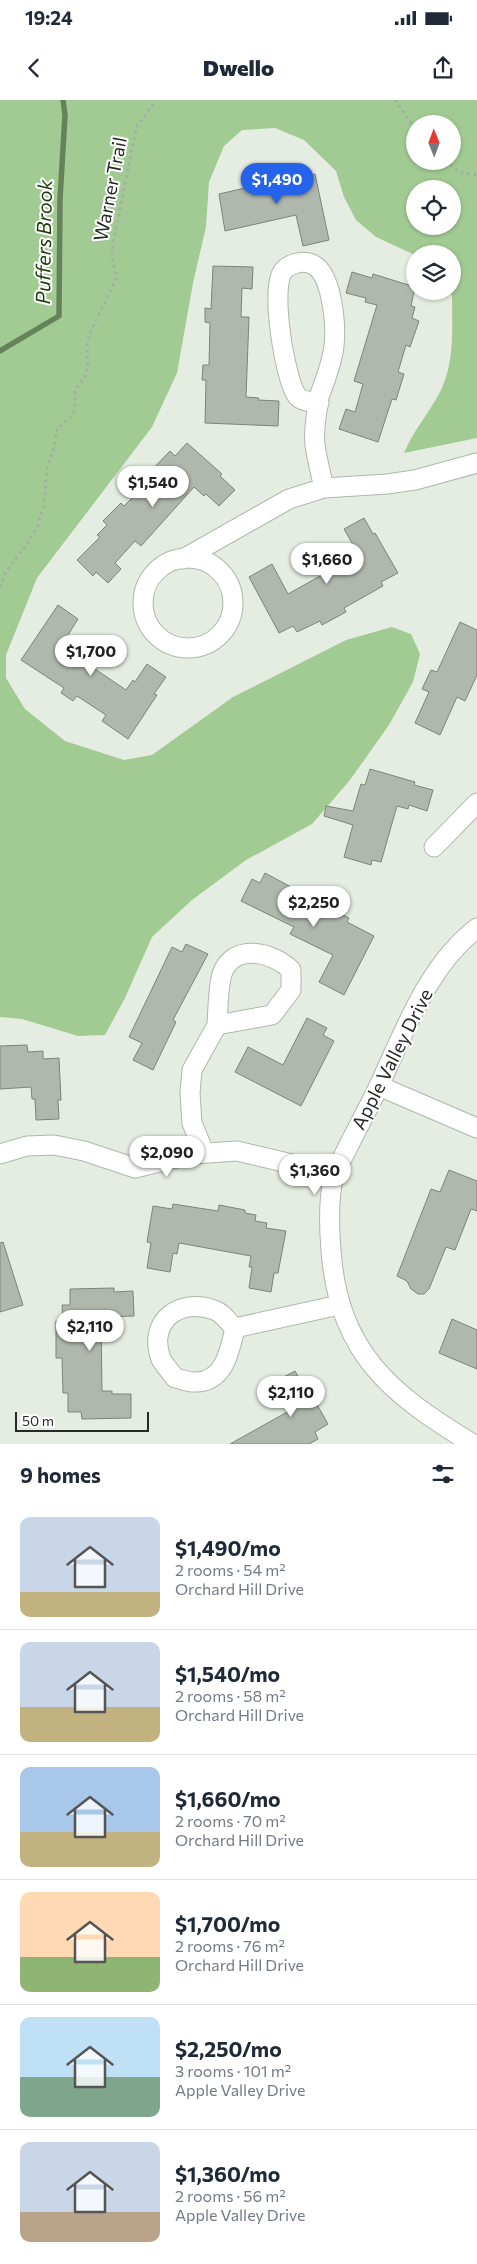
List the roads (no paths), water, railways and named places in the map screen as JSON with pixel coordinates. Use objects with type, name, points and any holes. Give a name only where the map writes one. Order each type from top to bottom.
[{"type":"street","points":[[319,403],[306,402],[297,396],[286,365],[282,342],[277,298],[278,280],[284,270],[300,263],[312,264],[326,279],[334,324],[333,355],[319,403],[315,444],[324,488]]},
{"type":"street","points":[[183,559],[196,559],[209,563],[220,571],[228,582],[233,595],[233,609],[225,628],[211,642],[198,647],[184,648],[171,644],[160,638],[151,628],[143,604],[145,591],[150,579],[159,569],[170,562],[183,559],[283,502],[311,491],[324,488],[388,484],[415,480],[477,462]]},
{"type":"street","points":[[434,848],[477,803]]},
{"type":"street","name":"Apple Valley Drive","points":[[473,1444],[438,1423],[391,1386],[358,1347],[339,1304],[332,1275],[329,1222],[334,1174],[436,973],[455,947],[477,928]]},
{"type":"street","points":[[204,1152],[192,1123],[190,1093],[192,1070],[217,1024],[222,973],[231,961],[243,952],[265,953],[284,963],[290,970],[291,990],[272,1015],[217,1024]]},
{"type":"street","points":[[379,1086],[477,1128]]},
{"type":"street","points":[[0,1154],[27,1146],[54,1145],[84,1151],[135,1168],[204,1152],[237,1151],[334,1174]]},
{"type":"street","points":[[235,1328],[339,1304]]},
{"type":"street","points":[[190,1305],[216,1310],[235,1328],[226,1363],[214,1377],[195,1382],[175,1378],[162,1359],[158,1341],[164,1320],[175,1311],[190,1305]]},
{"type":"waterway","name":"Puffers Brook","points":[[0,351],[59,316],[60,199],[65,115],[63,100]]}]
